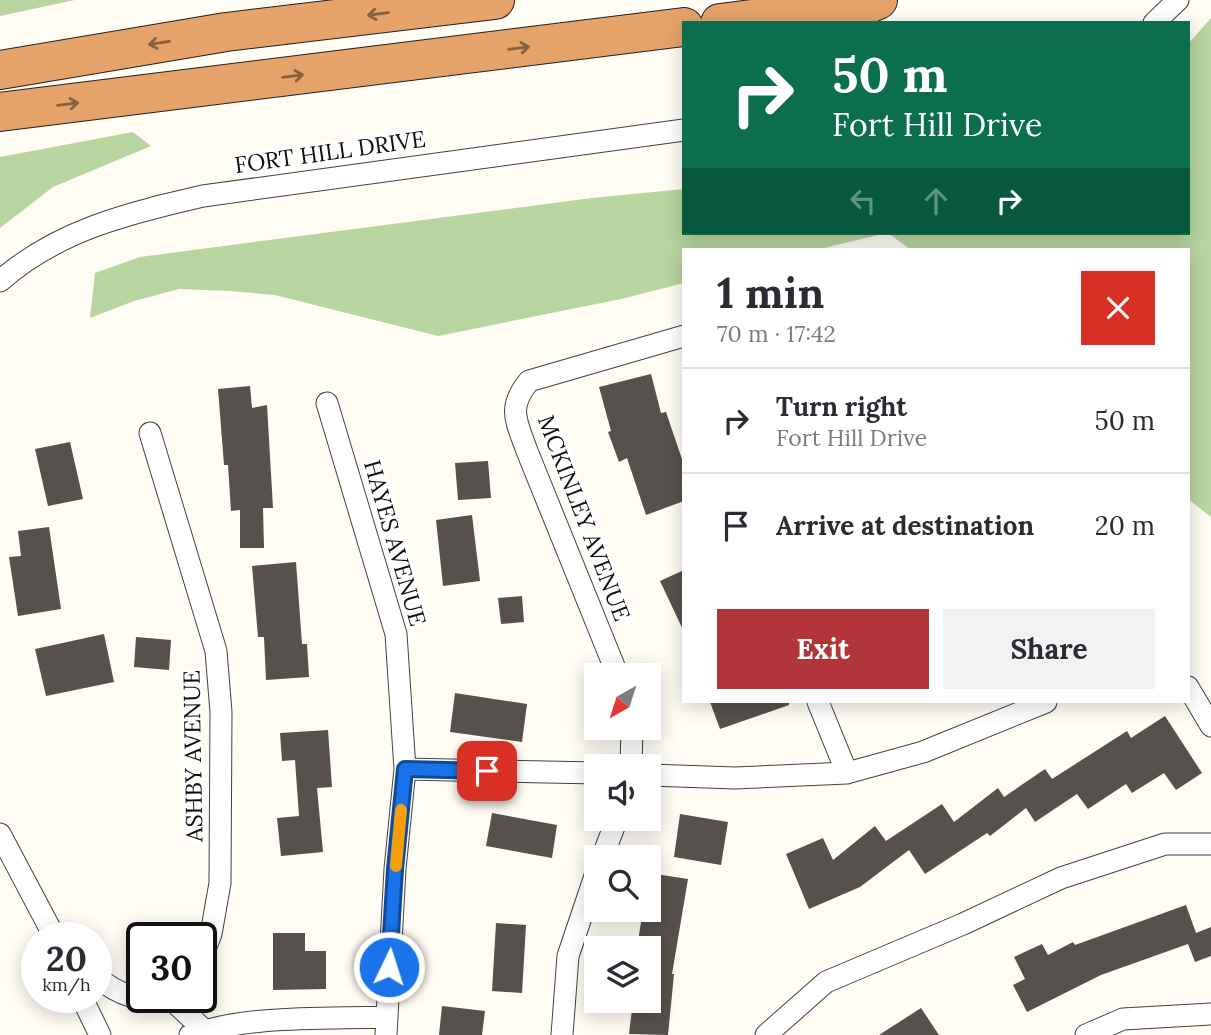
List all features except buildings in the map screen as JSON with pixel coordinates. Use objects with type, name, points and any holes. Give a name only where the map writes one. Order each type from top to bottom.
[{"type":"highway","points":[[226,32],[313,0]]},
{"type":"highway","points":[[0,70],[226,32],[495,0]]},
{"type":"highway","points":[[736,21],[866,5],[878,0]]},
{"type":"highway","points":[[0,112],[682,27]]},
{"type":"street","points":[[1156,21],[1178,0]]},
{"type":"street","name":"FORT HILL DRIVE","points":[[0,281],[37,253],[94,224],[202,196],[682,130]]},
{"type":"street","name":"MCKINLEY AVENUE","points":[[613,663],[516,419],[517,396],[529,381],[682,337]]},
{"type":"street","name":"HAYES AVENUE","points":[[327,403],[396,634],[405,769],[395,869],[386,1026]]},
{"type":"street","name":"ASHBY AVENUE","points":[[150,433],[216,651],[221,712],[220,883],[213,922]]},
{"type":"street","points":[[1190,690],[1211,726]]},
{"type":"street","points":[[818,703],[847,773]]},
{"type":"street","points":[[661,775],[735,778],[847,773],[923,752],[1044,703]]},
{"type":"street","points":[[405,769],[584,773]]},
{"type":"street","points":[[0,834],[47,922]]},
{"type":"street","points":[[766,1035],[826,982],[963,924],[1061,878],[1165,844],[1211,844]]},
{"type":"street","points":[[562,1035],[568,956],[584,909]]},
{"type":"street","points":[[89,1013],[100,1035]]},
{"type":"street","points":[[183,1013],[197,1033],[257,1022],[386,1026]]},
{"type":"street","points":[[1086,1035],[1123,1019],[1211,1014]]},
{"type":"green space","points":[[0,0],[75,0],[0,16]]},
{"type":"green space","points":[[1211,18],[1211,517],[1190,501],[1190,248],[908,248],[891,235],[1190,235],[1190,42]]},
{"type":"green space","points":[[133,132],[151,146],[53,187],[0,228],[0,157]]},
{"type":"green space","points":[[682,189],[682,235],[878,235],[824,248],[682,248],[682,284],[621,299],[438,336],[275,295],[230,291],[179,289],[134,301],[90,318],[95,273],[140,257],[592,198]]},
{"type":"slow traffic","points":[[396,866],[401,810]]},
{"type":"route","points":[[389,967],[405,769],[487,771]]}]
